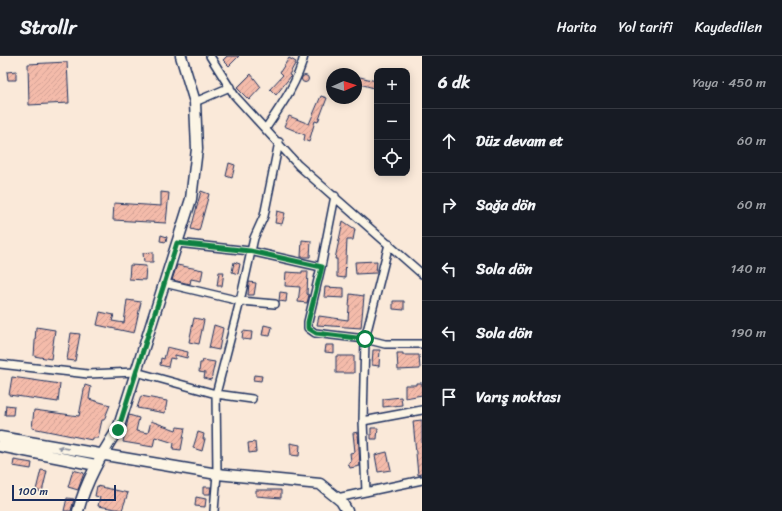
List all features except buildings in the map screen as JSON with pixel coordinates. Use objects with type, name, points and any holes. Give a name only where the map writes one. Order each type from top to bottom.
[{"type":"main road","points":[[78,511],[83,494],[101,454],[118,430],[191,199],[197,149],[196,102],[181,56]]},
{"type":"main road","points":[[0,437],[217,474],[320,484],[337,498],[347,511]]},
{"type":"main road","points":[[0,446],[96,465]]},
{"type":"street","points":[[210,56],[236,96],[279,142],[298,165],[422,274]]},
{"type":"street","points":[[266,128],[282,104],[301,67],[304,56]]},
{"type":"street","points":[[196,102],[230,87]]},
{"type":"street","points":[[214,511],[217,474],[216,394],[240,301],[250,251],[264,216],[279,142]]},
{"type":"street","points":[[335,196],[322,267],[308,322],[308,328],[316,333],[365,339],[385,344],[422,344]]},
{"type":"street","points":[[177,243],[250,251],[322,267]]},
{"type":"street","points":[[366,492],[363,421],[365,339],[389,244]]},
{"type":"street","points":[[164,283],[240,301],[276,304]]},
{"type":"street","points":[[0,364],[88,374],[136,372],[216,394],[252,399]]},
{"type":"street","points":[[363,421],[422,410]]},
{"type":"street","points":[[337,498],[422,480]]},
{"type":"route","points":[[118,430],[177,243],[250,251],[322,267],[308,322],[308,328],[316,333],[365,339]]}]
